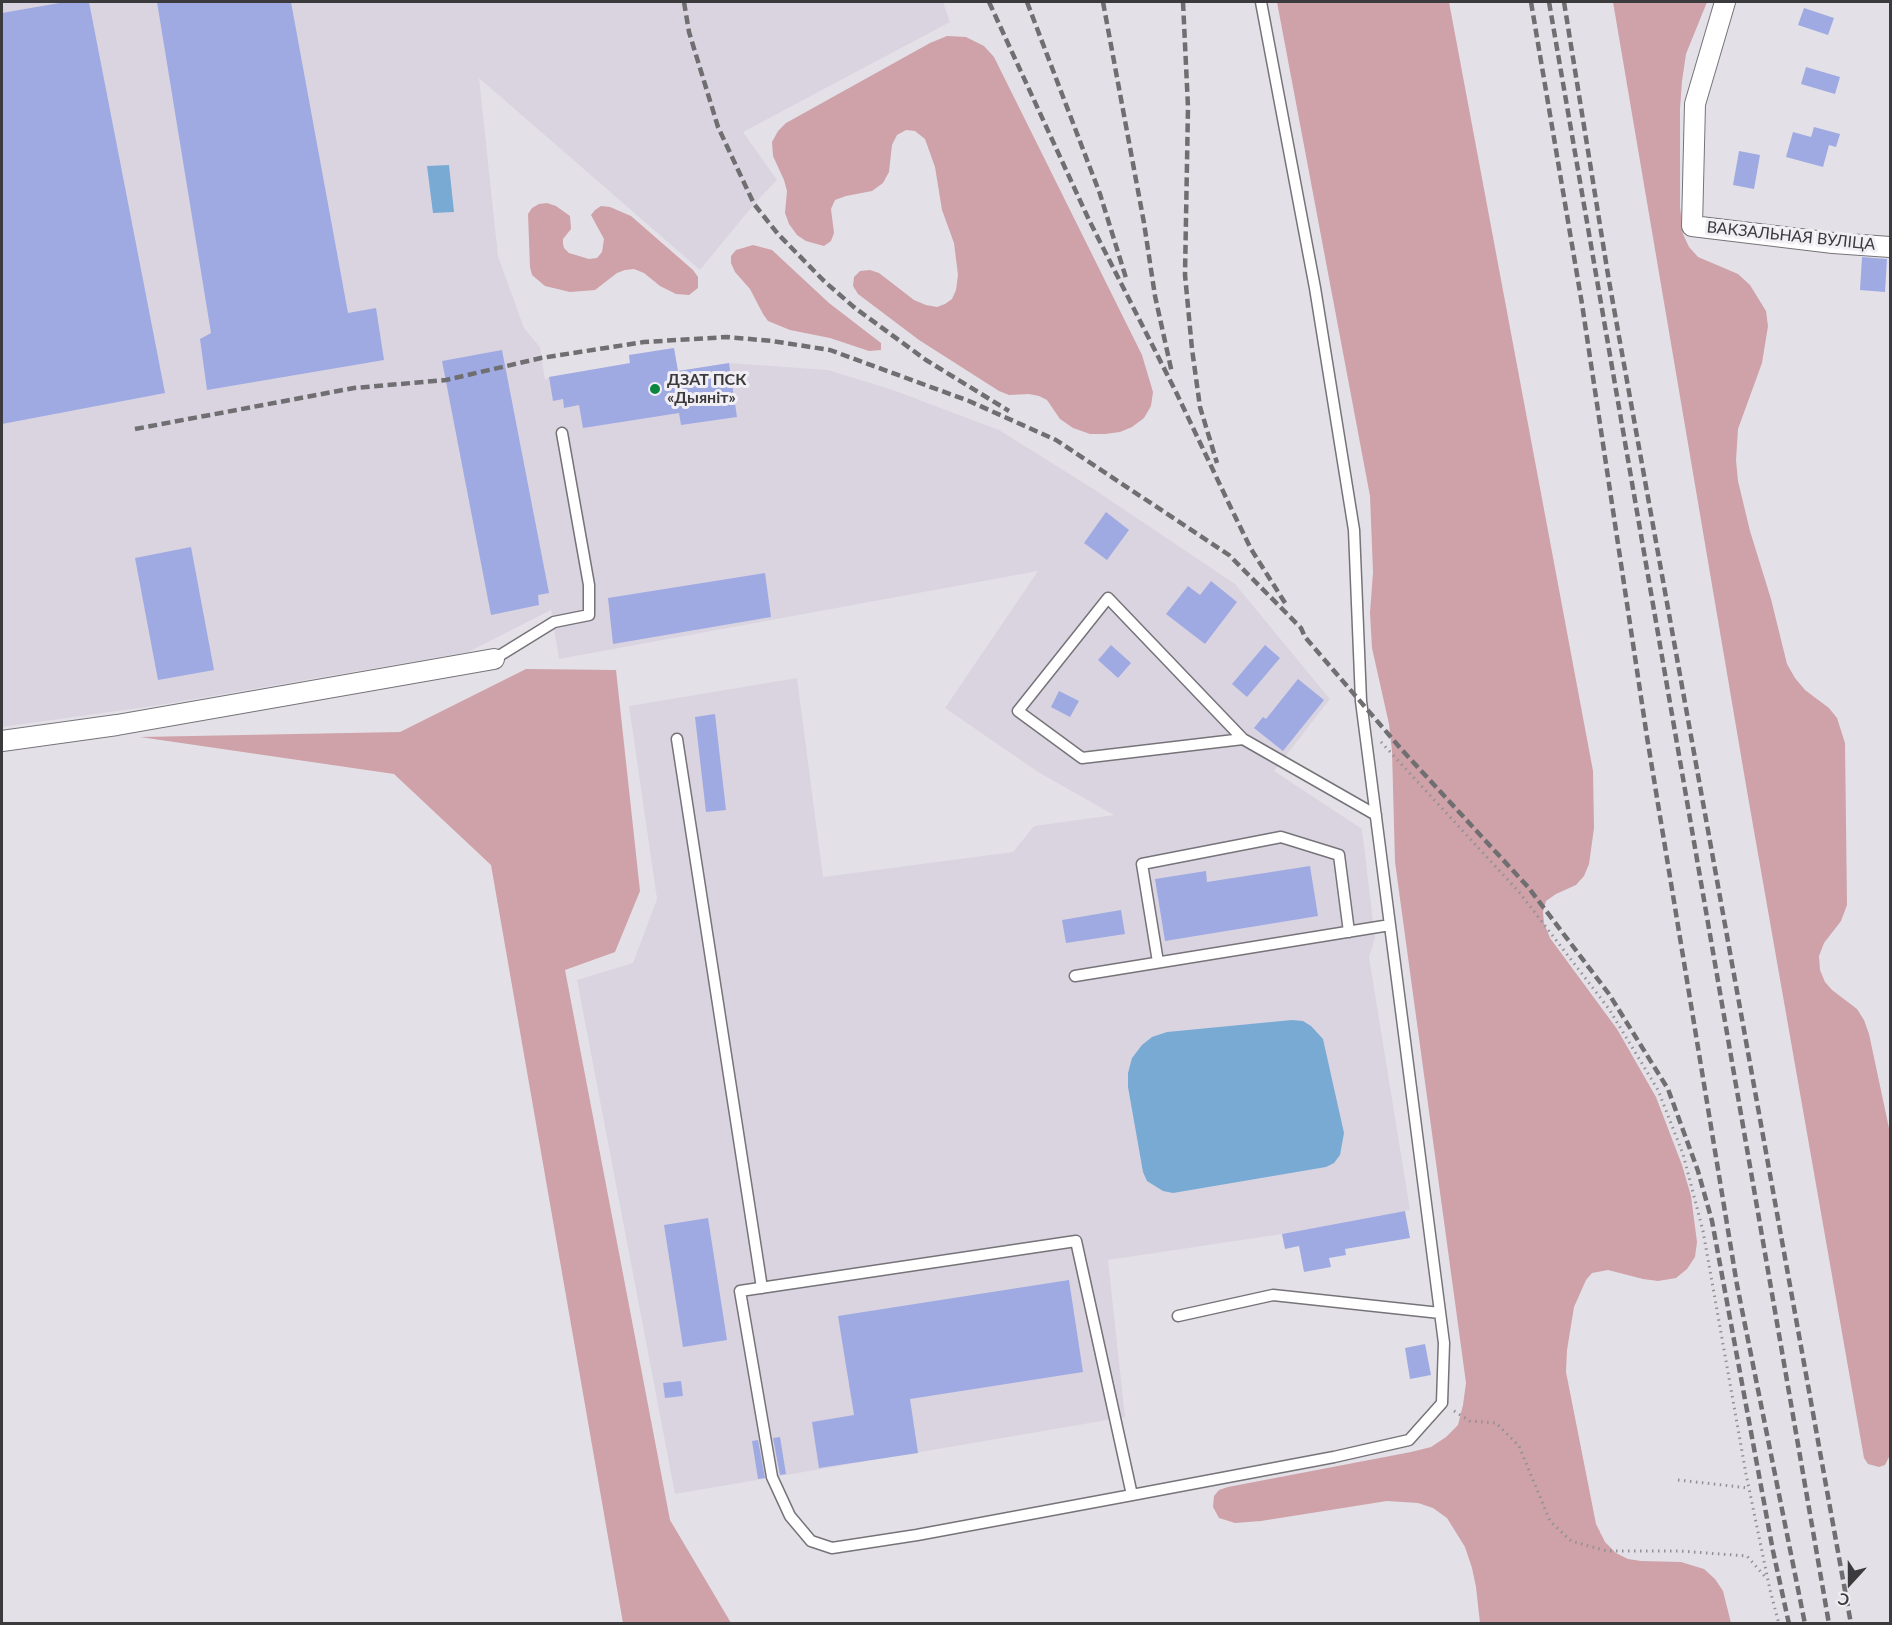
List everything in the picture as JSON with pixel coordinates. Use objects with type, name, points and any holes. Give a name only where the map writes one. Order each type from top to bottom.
[{"type":"street","name":"ВАКЗАЛЬНАЯ ВУЛІЦА","points":[[1725,2],[1695,104],[1692,226],[1833,243],[1890,247]]},
{"type":"street","points":[[2,741],[117,724],[494,659]]},
{"type":"lane","points":[[1132,1495],[1076,1241],[740,1291],[772,1477],[790,1516],[811,1542],[832,1548],[917,1535],[1132,1495],[1334,1457],[1408,1440],[1442,1403],[1444,1343],[1361,701],[1354,530],[1315,288],[1261,2]]},
{"type":"lane","points":[[494,659],[554,622],[589,615],[589,585],[562,433]]},
{"type":"lane","points":[[1243,739],[1082,758],[1018,711],[1108,598],[1243,739],[1376,815]]},
{"type":"lane","points":[[677,739],[762,1288]]},
{"type":"lane","points":[[1158,963],[1142,864],[1281,837],[1339,855],[1349,932]]},
{"type":"lane","points":[[1075,976],[1390,925]]},
{"type":"lane","points":[[1178,1316],[1273,1295],[1440,1313]]},
{"type":"path","points":[[1364,723],[1519,892],[1609,1009],[1658,1090],[1683,1154],[1703,1231],[1749,1488],[1779,1623]]},
{"type":"path","points":[[1442,1403],[1470,1421],[1496,1423],[1520,1446],[1550,1521],[1571,1541],[1607,1551],[1680,1551],[1747,1556],[1768,1579]]},
{"type":"path","points":[[1678,1480],[1749,1488]]},
{"type":"shaded area","points":[[2,2],[943,2],[950,22],[743,132],[777,180],[754,204],[700,270],[479,78],[498,256],[524,328],[540,347],[545,380],[549,377],[630,364],[629,355],[674,348],[678,372],[729,363],[828,370],[893,390],[999,430],[1095,490],[1235,584],[1330,699],[1274,771],[1362,829],[1375,938],[1369,957],[1410,1210],[1282,1234],[1108,1260],[1125,1417],[675,1494],[577,980],[633,963],[657,899],[629,706],[797,678],[823,877],[1013,852],[1034,826],[1114,815],[1038,772],[945,708],[1038,571],[559,659],[551,610],[468,652],[160,705],[2,727]]},
{"type":"shaded area","points":[[1277,2],[1449,2],[1593,771],[1594,828],[1589,864],[1584,876],[1576,885],[1546,901],[1543,912],[1544,923],[1550,938],[1617,1029],[1656,1097],[1682,1165],[1691,1196],[1697,1242],[1695,1257],[1687,1269],[1676,1278],[1658,1281],[1608,1270],[1592,1273],[1586,1280],[1574,1307],[1566,1372],[1596,1524],[1605,1542],[1616,1553],[1628,1559],[1681,1562],[1704,1569],[1723,1591],[1731,1623],[1480,1623],[1476,1587],[1465,1547],[1447,1518],[1433,1508],[1418,1503],[1387,1501],[1235,1523],[1219,1518],[1213,1507],[1214,1496],[1219,1490],[1228,1487],[1431,1447],[1458,1425],[1466,1383],[1395,862],[1392,751],[1389,724],[1372,648],[1370,613],[1373,572],[1370,496]]},
{"type":"shaded area","points":[[1613,2],[1707,2],[1686,54],[1682,81],[1680,207],[1683,234],[1689,247],[1698,257],[1738,274],[1750,285],[1766,311],[1768,326],[1762,363],[1738,429],[1736,460],[1738,481],[1787,664],[1805,690],[1829,708],[1837,718],[1845,743],[1847,905],[1841,921],[1824,943],[1819,956],[1820,970],[1825,982],[1857,1009],[1864,1020],[1890,1133],[1890,1455],[1885,1465],[1879,1467],[1868,1464],[1864,1458],[1747,791]]},
{"type":"shaded area","points":[[947,36],[966,37],[984,46],[994,57],[1142,355],[1153,392],[1151,406],[1144,418],[1132,427],[1120,432],[1105,434],[1090,434],[1073,428],[1060,419],[1047,400],[1029,394],[1009,395],[999,391],[919,340],[858,294],[853,286],[854,277],[860,271],[870,270],[879,273],[914,300],[926,305],[937,307],[945,304],[952,299],[956,290],[958,275],[954,243],[942,210],[935,167],[925,139],[915,131],[906,130],[897,135],[892,145],[889,172],[883,183],[872,191],[835,200],[831,209],[834,233],[831,241],[824,246],[806,241],[797,235],[789,224],[785,213],[787,191],[773,156],[772,142],[778,131],[786,123],[930,43]]},
{"type":"shaded area","points":[[547,203],[556,206],[570,216],[571,229],[563,239],[564,248],[569,253],[589,259],[597,258],[602,252],[604,239],[591,215],[601,206],[610,207],[631,216],[693,270],[698,277],[698,288],[689,295],[676,294],[634,269],[617,273],[595,290],[570,292],[545,286],[532,275],[530,267],[528,214],[532,208]]},
{"type":"shaded area","points":[[753,245],[772,250],[829,303],[881,343],[881,350],[869,351],[830,338],[790,330],[768,321],[750,289],[735,272],[731,263],[731,256],[736,250]]},
{"type":"shaded area","points":[[526,669],[616,670],[640,891],[615,952],[565,970],[670,1520],[731,1623],[623,1623],[491,865],[394,774],[140,737],[400,732]]},
{"type":"water","points":[[449,165],[454,212],[433,213],[427,166]]},
{"type":"water","points":[[1292,1020],[1303,1021],[1323,1039],[1344,1133],[1340,1155],[1334,1163],[1326,1167],[1173,1193],[1163,1191],[1147,1181],[1143,1172],[1128,1087],[1128,1073],[1132,1058],[1142,1045],[1152,1037],[1167,1032]]},
{"type":"building","points":[[65,2],[89,2],[165,393],[2,424],[2,13]]},
{"type":"building","points":[[157,2],[291,2],[348,313],[376,308],[384,360],[207,390],[200,339],[211,333]]},
{"type":"building","points":[[1804,8],[1834,18],[1828,35],[1798,25]]},
{"type":"building","points":[[1806,67],[1840,77],[1835,94],[1801,84]]},
{"type":"building","points":[[1814,127],[1840,134],[1836,147],[1829,145],[1823,167],[1786,157],[1793,132],[1811,137]]},
{"type":"building","points":[[1739,151],[1760,155],[1754,189],[1733,185]]},
{"type":"building","points":[[1862,257],[1887,259],[1885,292],[1860,290]]},
{"type":"building","name":"ДЗАТ ПСК «Дыяніт»","points":[[674,348],[678,371],[729,363],[737,417],[681,425],[679,413],[583,428],[579,405],[564,408],[563,399],[553,401],[549,377],[630,363],[629,355]]},
{"type":"building","points":[[502,350],[549,593],[538,595],[539,605],[491,615],[442,361]]},
{"type":"building","points":[[1106,512],[1129,530],[1107,560],[1084,543]]},
{"type":"building","points":[[191,547],[214,670],[158,680],[135,558]]},
{"type":"building","points":[[765,573],[771,617],[613,644],[608,598]]},
{"type":"building","points":[[1211,581],[1237,602],[1205,644],[1166,614],[1188,586],[1200,595]]},
{"type":"building","points":[[1111,645],[1131,663],[1118,678],[1098,660]]},
{"type":"building","points":[[1265,645],[1280,658],[1247,697],[1232,684]]},
{"type":"building","points":[[1298,679],[1324,700],[1283,751],[1254,728],[1263,717],[1266,719]]},
{"type":"building","points":[[1059,691],[1079,701],[1070,717],[1051,707]]},
{"type":"building","points":[[715,714],[726,810],[706,812],[695,717]]},
{"type":"building","points":[[1310,866],[1318,916],[1165,941],[1155,879],[1206,871],[1207,882]]},
{"type":"building","points":[[1121,910],[1125,934],[1066,943],[1062,920]]},
{"type":"building","points":[[1405,1211],[1410,1238],[1345,1249],[1346,1255],[1329,1258],[1331,1267],[1304,1272],[1299,1246],[1285,1249],[1282,1234]]},
{"type":"building","points":[[708,1218],[727,1340],[683,1347],[664,1225]]},
{"type":"building","points":[[1069,1280],[1083,1372],[910,1399],[918,1453],[819,1468],[812,1422],[854,1415],[838,1316]]},
{"type":"building","points":[[1425,1344],[1431,1375],[1410,1379],[1405,1348]]},
{"type":"building","points":[[681,1381],[683,1396],[665,1398],[663,1383]]},
{"type":"building","points":[[780,1437],[786,1474],[780,1475],[773,1438]]},
{"type":"building","points":[[758,1440],[765,1478],[758,1479],[752,1441]]},
{"type":"railway","points":[[684,2],[689,32],[718,127],[754,204],[778,234],[825,282],[855,308],[926,360],[1009,411]]},
{"type":"railway","points":[[989,2],[1089,220],[1176,392],[1251,549],[1287,606]]},
{"type":"railway","points":[[1027,2],[1100,194],[1126,278]]},
{"type":"railway","points":[[1103,2],[1144,223],[1155,296],[1172,373]]},
{"type":"railway","points":[[1183,2],[1188,107],[1185,275],[1200,407],[1217,463]]},
{"type":"railway","points":[[1531,2],[1582,304],[1647,737],[1737,1285],[1805,1624]]},
{"type":"railway","points":[[1549,2],[1829,1624]]},
{"type":"railway","points":[[1564,2],[1609,281],[1851,1624]]},
{"type":"railway","points":[[135,429],[354,388],[446,380],[541,358],[644,342],[727,337],[772,341],[830,350],[969,401],[1056,440],[1229,555],[1301,628],[1305,637],[1402,750],[1528,887],[1609,994],[1668,1089],[1698,1171],[1712,1221],[1773,1551],[1789,1624]]},
{"type":"place","name":"ДЗАТ ПСК «Дыяніт»","points":[[655,389]]}]
